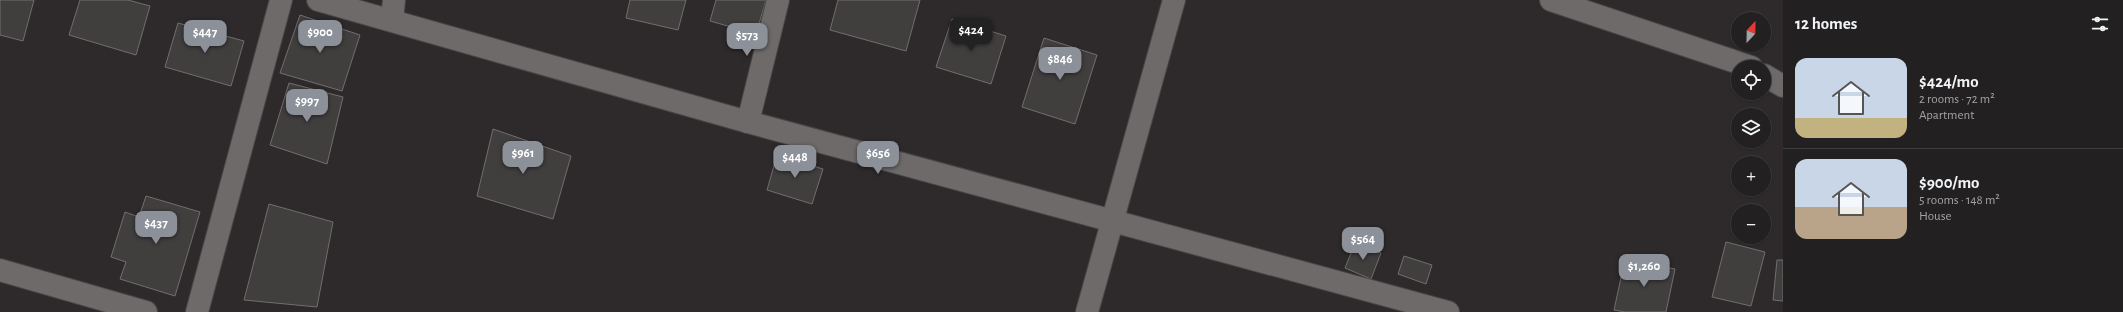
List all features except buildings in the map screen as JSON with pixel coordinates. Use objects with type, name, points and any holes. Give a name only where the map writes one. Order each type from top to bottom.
[{"type":"street","points":[[197,312],[281,0]]},
{"type":"street","points":[[318,0],[393,10],[748,122],[1448,312]]},
{"type":"street","points":[[748,122],[778,0]]},
{"type":"street","points":[[1087,312],[1174,0]]},
{"type":"street","points":[[1552,0],[1731,60]]},
{"type":"street","points":[[1771,79],[1783,86]]},
{"type":"street","points":[[0,270],[146,312]]}]
